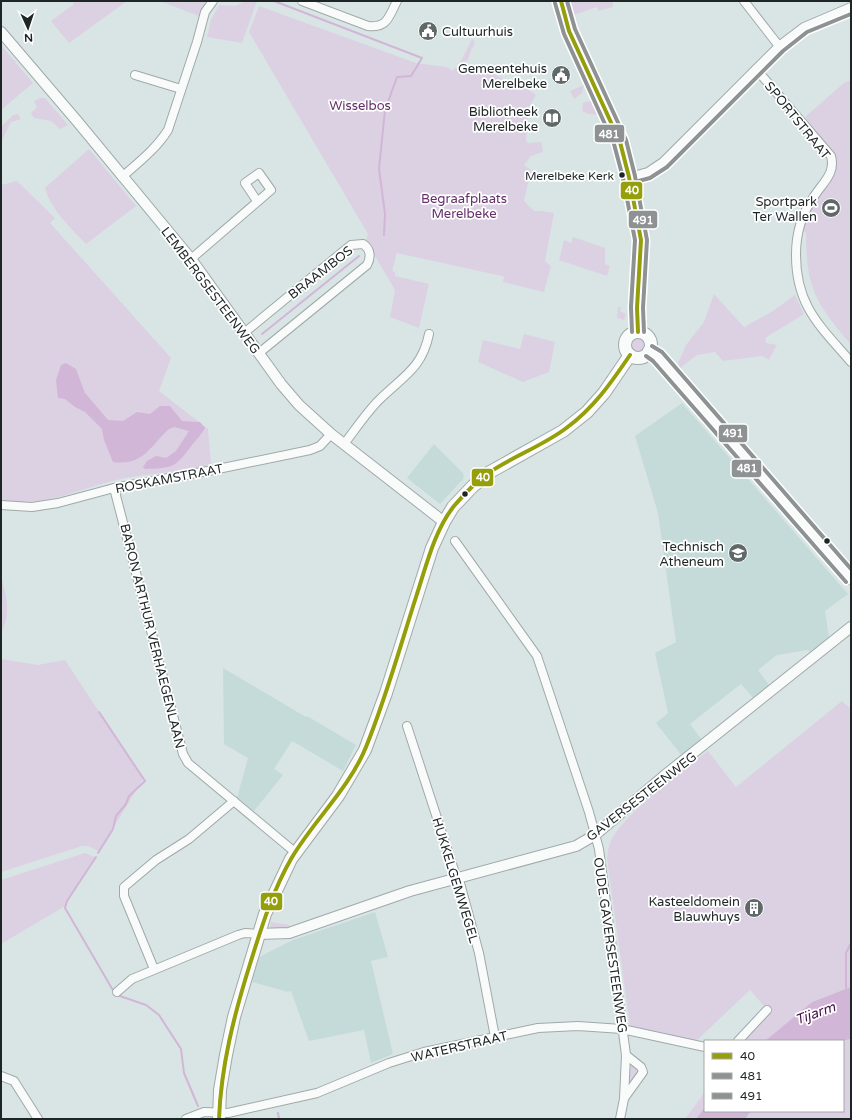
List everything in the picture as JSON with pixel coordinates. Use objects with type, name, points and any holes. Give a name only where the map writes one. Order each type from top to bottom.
[{"type":"main road","points":[[561,1],[569,31],[620,142],[630,177],[640,240],[640,273],[637,308],[638,332]]},
{"type":"main road","points":[[638,332],[646,335],[651,343],[649,351],[642,357],[634,357],[630,355],[627,351],[626,342],[630,335],[638,332]]},
{"type":"main road","points":[[649,351],[657,356],[851,578]]},
{"type":"main road","points":[[219,1116],[220,1090],[226,1055],[258,934],[274,892],[296,852],[347,783],[365,750],[386,693],[432,548],[444,522],[458,502],[490,472],[557,435],[587,412],[604,393],[630,355]]},
{"type":"street","points":[[122,177],[161,142],[168,130],[197,42],[205,12],[213,1]]},
{"type":"street","points":[[302,1],[368,26],[381,26],[387,20],[397,1]]},
{"type":"street","points":[[744,1],[779,46]]},
{"type":"street","points":[[630,177],[648,172],[663,162],[779,46],[804,27],[851,7]]},
{"type":"street","name":"LEMBERGSESTEENWEG","points":[[1,32],[191,259],[244,333],[299,405],[331,434],[444,522]]},
{"type":"street","name":"SPORTSTRAAT","points":[[756,69],[831,156],[833,163],[832,171],[812,198],[798,229],[796,244],[797,276],[803,300],[813,318],[851,362]]},
{"type":"street","points":[[135,75],[181,89]]},
{"type":"street","points":[[191,259],[257,201]]},
{"type":"street","name":"BRAAMBOS","points":[[244,333],[351,245],[363,244],[368,248],[370,254],[367,265],[259,353]]},
{"type":"street","points":[[344,444],[377,402],[405,379],[417,365],[426,347],[429,334]]},
{"type":"street","name":"ROSKAMSTRAAT","points":[[1,505],[15,507],[44,505],[114,488],[198,473],[310,450],[320,446],[331,434]]},
{"type":"street","name":"BARON ARTHUR VERHAEGENLAAN","points":[[114,488],[183,754],[188,763],[296,852]]},
{"type":"street","name":"OUDE GAVERSESTEENWEG","points":[[455,541],[537,656],[576,771],[595,835],[626,1055],[624,1098],[620,1119]]},
{"type":"street","name":"GAVERSESTEENWEG","points":[[258,934],[289,933],[362,907],[458,877],[576,846],[595,835],[664,776],[851,627]]},
{"type":"street","name":"HUKKELGEMWEGEL","points":[[407,726],[458,877],[479,954],[495,1037]]},
{"type":"street","points":[[154,969],[124,896],[124,887],[156,860],[189,839],[234,801]]},
{"type":"street","points":[[117,992],[132,979],[154,969],[238,935],[245,933],[258,934]]},
{"type":"street","points":[[739,1040],[767,1010]]},
{"type":"street","name":"WATERSTRAAT","points":[[186,1119],[204,1112],[219,1116],[317,1093],[372,1070],[424,1052],[538,1028],[558,1026],[622,1029],[704,1047]]},
{"type":"street","name":"OUDE GAVERSESTEENWEG","points":[[624,1098],[643,1072],[641,1067],[626,1055]]},
{"type":"street","points":[[1,1076],[14,1080],[38,1119]]},
{"type":"shaded area","name":"Technisch Atheneum","points":[[682,403],[848,594],[825,611],[829,637],[810,652],[808,650],[777,655],[758,670],[769,685],[753,698],[741,684],[690,724],[702,740],[682,756],[656,723],[668,713],[655,653],[676,642],[658,513],[635,436]]},
{"type":"shaded area","points":[[434,444],[463,473],[464,478],[440,504],[407,478]]},
{"type":"shaded area","points":[[223,668],[356,745],[343,771],[292,741],[274,769],[283,775],[254,811],[237,798],[248,758],[224,744]]},
{"type":"shaded area","points":[[375,912],[388,957],[371,961],[393,1054],[371,1063],[364,1030],[309,1041],[291,991],[288,992],[252,982],[259,957],[293,940]]},
{"type":"green space","points":[[72,1],[127,1],[69,43],[51,21],[74,4]]},
{"type":"green space","points":[[160,1],[208,1],[199,16]]},
{"type":"green space","points":[[246,1],[257,1],[242,43],[207,37],[211,20],[219,5],[235,6]]},
{"type":"green space","points":[[613,1],[613,7],[598,11],[597,7],[574,15],[571,2]]},
{"type":"green space","points":[[259,6],[416,63],[447,67],[453,71],[455,68],[476,65],[507,81],[517,81],[536,95],[524,115],[528,118],[526,121],[529,128],[526,139],[528,143],[541,142],[543,152],[531,156],[524,165],[531,170],[524,201],[534,211],[554,213],[545,261],[551,266],[544,292],[503,282],[504,277],[502,276],[397,253],[392,271],[395,272],[395,276],[429,284],[419,328],[390,317],[395,290],[366,241],[368,234],[249,32]]},
{"type":"green space","points":[[472,39],[475,43],[468,60],[460,63]]},
{"type":"green space","points":[[1,45],[33,83],[1,110]]},
{"type":"green space","name":"Sportpark Ter Wallen","points":[[851,80],[851,345],[821,306],[815,294],[808,268],[806,233],[803,230],[805,218],[829,181],[830,152],[805,117],[844,83]]},
{"type":"green space","points":[[584,85],[582,93],[574,99],[570,91]]},
{"type":"green space","points":[[40,98],[45,98],[68,125],[60,129],[51,121],[34,118],[31,113],[37,107],[34,101]]},
{"type":"green space","points":[[595,100],[601,113],[600,115],[589,114],[582,111],[583,103]]},
{"type":"green space","points":[[18,114],[21,119],[11,122],[1,142],[1,127],[13,115]]},
{"type":"green space","points":[[89,149],[136,206],[86,244],[56,211],[45,188]]},
{"type":"green space","points":[[17,181],[55,218],[50,223],[171,358],[159,391],[208,429],[211,464],[191,469],[115,480],[68,494],[36,501],[1,501],[1,185]]},
{"type":"green space","points":[[573,237],[605,248],[605,264],[610,266],[607,276],[559,260],[564,240],[571,243]]},
{"type":"green space","points":[[714,294],[744,327],[773,311],[795,295],[804,314],[765,338],[766,343],[777,345],[769,360],[762,356],[723,361],[715,352],[697,355],[680,368],[678,363],[686,345],[704,322]]},
{"type":"green space","points":[[618,307],[621,307],[620,311],[626,314],[624,320],[617,318]]},
{"type":"green space","points":[[524,334],[555,342],[549,372],[523,382],[478,362],[483,340],[520,349]]},
{"type":"green space","points":[[639,338],[644,340],[646,345],[644,350],[639,352],[634,350],[632,345],[634,340]]},
{"type":"green space","points":[[1,576],[6,597],[7,611],[1,632]]},
{"type":"green space","points":[[1,659],[38,665],[65,660],[143,779],[99,851],[88,846],[82,846],[1,872]]},
{"type":"green space","points":[[842,701],[851,709],[851,987],[812,1002],[766,1040],[743,1040],[750,1030],[770,1013],[750,990],[695,1042],[630,1026],[607,859],[610,843],[617,831],[640,806],[708,751],[736,787]]},
{"type":"green space","points":[[85,853],[95,857],[65,906],[1,944],[1,918],[3,917],[1,913],[1,880]]},
{"type":"green space","points":[[271,922],[289,925],[290,928],[274,929],[270,927]]},
{"type":"green space","points":[[851,1039],[851,1119],[745,1119],[750,1112],[844,1112],[844,1041]]},
{"type":"green space","points":[[631,1063],[637,1067],[639,1072],[630,1084]]},
{"type":"green space","points":[[704,1093],[704,1108],[696,1119],[685,1119]]},
{"type":"water","points":[[66,363],[76,369],[85,393],[108,420],[123,421],[137,412],[150,414],[160,406],[170,406],[182,421],[200,422],[205,428],[181,458],[173,465],[168,467],[145,469],[143,467],[147,461],[156,456],[166,458],[176,451],[189,431],[174,427],[169,429],[146,453],[139,458],[132,461],[113,462],[104,440],[102,429],[85,412],[75,407],[65,399],[58,398],[56,380],[61,365]]},
{"type":"water","name":"Tijarm","points":[[851,987],[851,1039],[844,1041],[766,1040],[812,1002]]},
{"type":"water","points":[[704,1108],[704,1112],[750,1112],[745,1119],[696,1119]]},
{"type":"waterway","points":[[274,1],[422,58],[411,76],[397,77],[385,110],[379,169],[385,214],[384,235]]},
{"type":"waterway","points":[[262,334],[359,256]]},
{"type":"waterway","points":[[98,853],[113,829],[116,816],[126,804],[129,796],[145,781],[99,712]]},
{"type":"waterway","points":[[96,857],[67,901],[65,908],[114,992]]},
{"type":"waterway","points":[[846,988],[846,953],[851,943]]},
{"type":"waterway","points":[[117,995],[146,1005],[159,1015],[181,1049],[184,1073],[198,1106]]},
{"type":"waterway","points":[[278,1113],[279,1119]]},
{"type":"transit line","name":"40","points":[[561,1],[569,31],[620,142],[629,177],[641,240],[637,308],[638,332]]},
{"type":"transit line","name":"491","points":[[567,1],[575,29],[626,140],[635,176],[647,240],[643,308],[644,332]]},
{"type":"transit line","name":"481","points":[[555,3],[564,34],[614,144],[623,178],[635,240],[631,307],[632,332]]},
{"type":"transit line","name":"481","points":[[631,183],[650,178],[667,167],[783,51],[807,32],[851,14]]},
{"type":"transit line","name":"491","points":[[652,346],[662,352],[851,569]]},
{"type":"transit line","name":"40","points":[[219,1119],[222,1080],[229,1041],[258,937],[278,884],[291,859],[310,831],[341,791],[359,762],[366,747],[386,691],[427,562],[441,527],[458,501],[485,476],[499,466],[556,435],[584,413],[593,404],[630,355]]},
{"type":"transit line","name":"481","points":[[646,356],[653,361],[846,582]]},
{"type":"place","name":"Cultuurhuis","points":[[428,31]]},
{"type":"place","name":"Gemeentehuis Merelbeke","points":[[561,75]]},
{"type":"place","name":"Bibliotheek Merelbeke","points":[[552,118]]},
{"type":"place","name":"Merelbeke Kerk","points":[[622,175]]},
{"type":"place","name":"Sportpark Ter Wallen","points":[[831,208]]},
{"type":"place","name":"Technisch Atheneum","points":[[738,553]]},
{"type":"place","name":"Kasteeldomein Blauwhuys","points":[[754,908]]},
{"type":"park label","name":"Wisselbos","points":[[360,105]]},
{"type":"park label","name":"Begraafplaats Merelbeke","points":[[464,206]]}]
